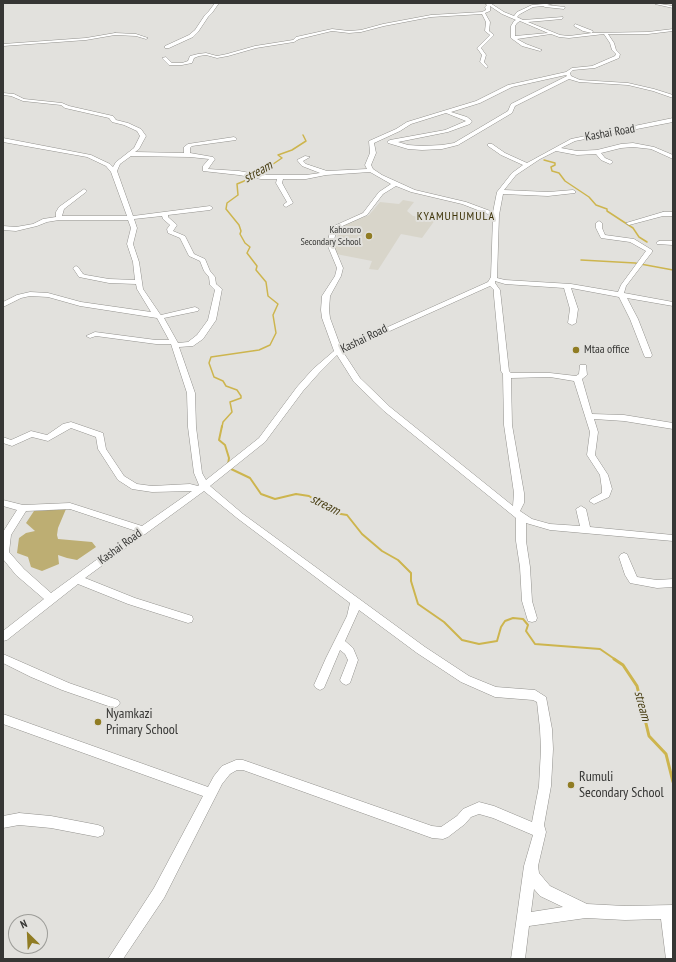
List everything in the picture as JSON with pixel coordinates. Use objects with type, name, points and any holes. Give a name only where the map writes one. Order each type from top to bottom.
[{"type":"street","points":[[167,47],[191,36],[197,31],[206,16],[211,12],[212,8],[217,3]]},
{"type":"street","points":[[541,5],[553,3]]},
{"type":"street","points":[[656,3],[673,7]]},
{"type":"street","points":[[484,13],[487,12],[487,4],[519,20],[553,34],[566,37],[605,33],[648,33],[673,30]]},
{"type":"street","points":[[519,20],[518,13],[533,4],[564,8]]},
{"type":"street","points":[[541,5],[556,10]]},
{"type":"street","points":[[484,13],[488,22],[488,32],[492,35],[479,48],[484,55],[482,62],[486,67]]},
{"type":"street","points":[[164,58],[171,64],[182,64],[190,62],[192,58],[198,55],[206,54],[218,57],[228,56],[255,47],[290,42],[298,38],[332,30],[349,32],[361,31],[383,25],[431,16],[503,13]]},
{"type":"street","points":[[513,38],[514,23],[519,20],[562,18]]},
{"type":"street","points":[[575,25],[583,29]]},
{"type":"street","points":[[390,142],[408,147],[422,148],[442,147],[456,144],[477,133],[510,112],[513,105],[569,75],[570,70],[593,67],[618,56],[614,50],[611,40],[605,33],[567,27]]},
{"type":"street","points":[[570,32],[583,29]]},
{"type":"street","points":[[3,45],[86,39],[116,34],[146,38]]},
{"type":"street","points":[[513,38],[553,34]]},
{"type":"street","points":[[513,38],[540,50]]},
{"type":"street","points":[[583,68],[594,73]]},
{"type":"street","points":[[496,215],[467,204],[430,196],[395,184],[371,170],[367,163],[373,153],[371,145],[372,141],[398,130],[407,124],[478,102],[510,86],[569,75],[585,82],[628,84],[654,90],[673,97]]},
{"type":"street","points":[[5,94],[23,100],[62,104],[67,107],[108,116],[114,122],[129,125],[138,130],[143,134],[136,149],[118,163],[114,171]]},
{"type":"street","points":[[371,145],[446,131],[468,123],[469,121],[465,118],[447,112]]},
{"type":"street","name":"Kashai Road","points":[[3,637],[77,579],[229,468],[262,440],[300,389],[316,371],[338,351],[492,281],[496,215],[500,192],[514,174],[555,149],[582,137],[672,122]]},
{"type":"street","points":[[186,155],[188,152],[187,147],[190,145],[234,139]]},
{"type":"street","points":[[3,140],[89,156],[108,165],[114,171],[134,228],[131,240],[131,250],[136,262],[140,289],[175,344],[191,393],[192,427],[198,473],[202,488]]},
{"type":"street","points":[[490,145],[503,154],[527,165]]},
{"type":"street","points":[[555,149],[574,153],[597,152],[621,146],[633,145],[652,148],[673,157]]},
{"type":"street","points":[[597,152],[603,159],[610,162]]},
{"type":"street","points":[[130,154],[186,155],[212,158],[204,168],[206,170],[239,173],[261,178],[311,177],[326,173],[371,170]]},
{"type":"street","points":[[307,157],[300,160],[304,165],[326,173]]},
{"type":"street","points":[[280,178],[279,183],[290,203],[286,205]]},
{"type":"street","points":[[395,184],[381,193],[365,214],[342,224],[333,232],[330,244],[340,268],[338,276],[326,296],[325,310],[338,351],[357,380],[387,409],[518,515],[542,526],[673,538]]},
{"type":"street","points":[[59,218],[61,208],[84,192]]},
{"type":"street","points":[[500,192],[548,194],[573,192]]},
{"type":"street","points":[[3,228],[16,229],[35,225],[45,220],[59,218],[130,218],[210,208]]},
{"type":"street","points":[[90,336],[95,334],[175,344],[190,344],[200,338],[212,320],[219,289],[213,285],[212,276],[207,271],[203,260],[191,255],[184,237],[170,232],[174,225],[165,218],[165,213]]},
{"type":"street","points":[[629,223],[663,214],[673,214]]},
{"type":"street","points":[[599,222],[599,228],[603,237],[632,240],[650,251],[621,290],[622,296],[634,319],[648,355]]},
{"type":"street","points":[[659,243],[673,243]]},
{"type":"street","points":[[76,268],[81,276],[109,281],[138,282]]},
{"type":"street","points":[[492,281],[567,286],[673,304]]},
{"type":"street","points":[[492,281],[497,290],[498,296],[507,373],[508,425],[519,493],[520,503],[518,515],[525,567],[527,601],[532,618]]},
{"type":"street","points":[[567,286],[574,309],[572,323]]},
{"type":"street","points":[[3,304],[16,297],[26,295],[48,295],[80,304],[158,316],[195,309]]},
{"type":"street","points":[[507,373],[512,376],[540,374],[577,379],[583,375],[583,367]]},
{"type":"street","points":[[577,379],[594,432],[591,455],[604,476],[607,489],[606,495],[594,501]]},
{"type":"street","points":[[589,416],[624,418],[673,426]]},
{"type":"street","points":[[3,440],[12,443],[31,434],[48,438],[66,426],[71,426],[100,435],[102,449],[110,462],[121,478],[135,487],[152,489],[190,487],[202,488],[421,650],[465,679],[495,692],[535,695],[540,698],[546,729],[547,749],[545,786],[538,825],[540,832],[531,866],[518,959]]},
{"type":"street","points":[[3,503],[24,508],[70,506],[143,530]]},
{"type":"street","points":[[24,508],[6,535],[4,553],[20,572],[51,599]]},
{"type":"street","points":[[582,509],[586,530]]},
{"type":"street","points":[[624,557],[630,575],[634,580],[657,584],[673,583]]},
{"type":"street","points":[[77,579],[132,601],[188,619]]},
{"type":"street","points":[[320,685],[352,616],[356,602]]},
{"type":"street","points":[[339,643],[349,652],[353,660],[346,680]]},
{"type":"street","points":[[3,658],[66,687],[114,703]]},
{"type":"street","points":[[3,719],[210,793]]},
{"type":"street","points":[[114,959],[166,883],[210,793],[226,770],[236,765],[243,765],[432,832],[444,833],[461,820],[467,813],[479,808],[494,812],[540,832]]},
{"type":"street","points":[[3,822],[19,820],[51,822],[98,831]]},
{"type":"street","points":[[531,866],[533,877],[546,891],[586,911]]},
{"type":"street","points":[[524,921],[539,917],[586,911],[607,913],[670,913],[673,959]]},
{"type":"shaded area","name":"Kahororo Secondary School","points":[[403,200],[414,202],[407,211],[413,216],[435,220],[422,238],[401,234],[378,270],[369,269],[372,261],[336,254],[334,247],[339,231],[344,225],[369,215],[380,202],[399,204]]},
{"type":"shaded area","points":[[66,509],[58,528],[58,539],[92,542],[96,547],[77,560],[58,555],[59,564],[42,571],[31,567],[28,557],[17,553],[19,538],[26,533],[35,531],[26,523],[34,511]]},
{"type":"waterway","name":"stream","points":[[222,427],[223,422],[232,412],[230,402],[241,398],[241,396],[237,390],[226,386],[223,381],[214,377],[209,363],[211,357],[259,350],[270,345],[276,333],[273,315],[278,304],[268,296],[266,282],[256,270],[257,266],[247,253],[250,247],[245,243],[240,234],[241,231],[239,225],[226,209],[227,203],[238,195],[237,184],[254,177],[282,158],[278,155],[292,150],[306,141],[303,135]]},
{"type":"waterway","points":[[544,160],[555,163],[555,165],[551,167],[552,171],[559,173],[565,181],[589,197],[596,205],[607,209],[607,211],[633,228],[639,237],[647,242]]},
{"type":"waterway","points":[[581,260],[635,263],[673,270]]},
{"type":"waterway","name":"stream","points":[[222,426],[219,440],[225,445],[229,458],[228,465]]},
{"type":"waterway","name":"stream","points":[[229,468],[250,478],[261,494],[275,499],[296,494],[309,496],[335,513],[347,515],[362,534],[382,551],[398,560],[411,573],[411,581],[418,604],[444,622],[462,640],[479,644],[497,641],[501,627],[505,621],[513,618],[523,619],[528,625],[526,631],[535,644],[600,649],[616,660]]},
{"type":"waterway","name":"stream","points":[[614,659],[623,665],[637,686],[649,736],[666,754],[673,782]]},
{"type":"place","name":"Kahororo Secondary School","points":[[369,236]]},
{"type":"place","name":"Mtaa office","points":[[576,350]]},
{"type":"place","name":"Nyamkazi Primary School","points":[[98,722]]},
{"type":"place","name":"Rumuli Secondary School","points":[[571,785]]},
{"type":"district","name":"KYAMUHUMULA","points":[[456,217]]}]
